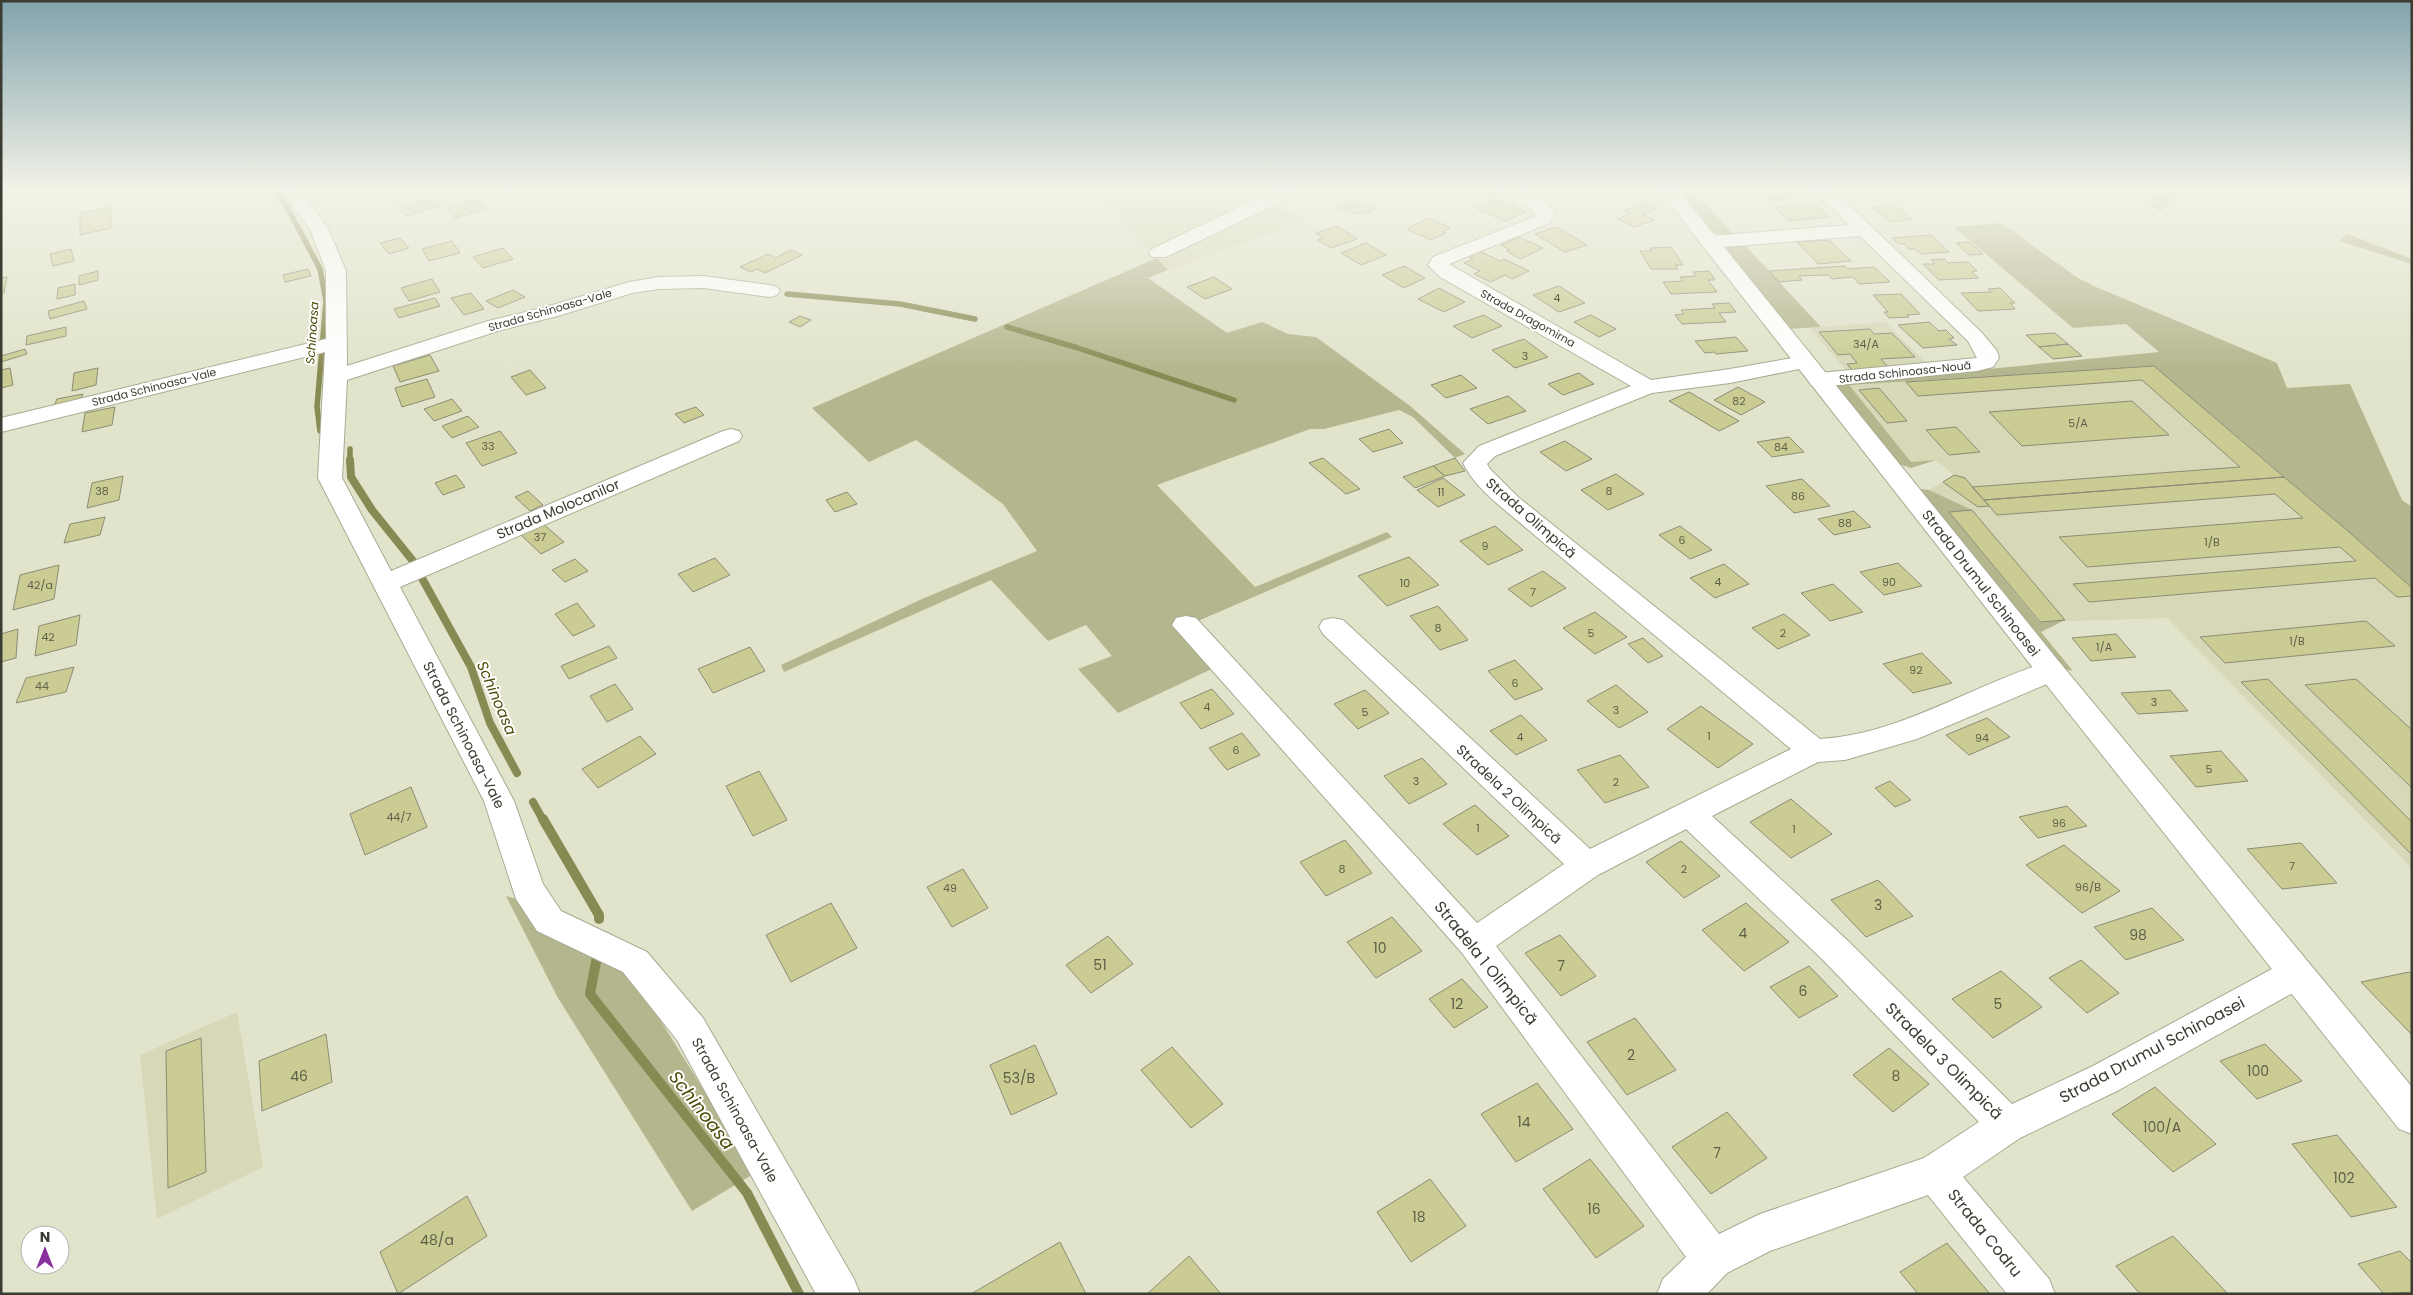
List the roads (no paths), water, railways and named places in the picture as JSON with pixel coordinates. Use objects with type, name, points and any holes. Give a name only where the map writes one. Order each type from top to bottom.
[{"type":"street","name":"Strada Schinoasa-Vale","points":[[328,250],[336,271],[338,298],[326,345],[336,376],[330,478],[499,801],[528,889],[549,921],[635,962],[690,1029],[839,1294]]},
{"type":"street","points":[[1159,253],[1164,250]]},
{"type":"street","name":"Strada Dragomirna","points":[[1465,250],[1440,261],[1438,265],[1448,273],[1648,387]]},
{"type":"street","name":"Strada Drumul Schinoasei","points":[[1717,250],[2051,672],[2412,1116]]},
{"type":"street","name":"Strada Schinoasa-Nouă","points":[[1811,371],[1977,365],[1985,362],[1988,358],[1986,351],[1975,337],[1884,250]]},
{"type":"street","name":"Strada Schinoasa-Vale","points":[[336,376],[495,325],[551,312],[629,288],[659,283],[704,282],[770,291]]},
{"type":"street","name":"Strada Schinoasa-Vale","points":[[1,425],[326,345]]},
{"type":"street","name":"Strada Olimpică","points":[[1811,371],[1730,376],[1648,387],[1487,451],[1475,463],[1477,469],[1490,484],[1663,630],[1814,751]]},
{"type":"street","name":"Strada Molocanilor","points":[[386,584],[731,436]]},
{"type":"street","name":"Stradela 1 Olimpică","points":[[1186,625],[1474,943],[1713,1259]]},
{"type":"street","name":"Stradela 2 Olimpică","points":[[1333,627],[1587,866]]},
{"type":"street","points":[[1474,943],[1587,866],[1814,751],[1845,749],[1908,731],[2051,672]]},
{"type":"street","name":"Stradela 3 Olimpică","points":[[1689,813],[1835,950],[2007,1125],[1935,1172],[1760,1234],[1713,1259]]},
{"type":"street","name":"Strada Drumul Schinoasei","points":[[2007,1125],[2106,1078],[2296,974]]},
{"type":"street","name":"Strada Codru","points":[[1935,1172],[2034,1294]]},
{"type":"street","points":[[1678,1294],[1713,1259]]},
{"type":"waterway","name":"Schinoasa","points":[[310,250],[320,269],[326,301],[317,407],[320,431]]},
{"type":"waterway","points":[[787,294],[900,304],[975,319]]},
{"type":"waterway","points":[[1007,327],[1078,348],[1234,400]]},
{"type":"waterway","name":"Schinoasa","points":[[350,449],[350,460]]},
{"type":"waterway","name":"Schinoasa","points":[[350,460],[351,477],[372,510],[413,561]]},
{"type":"waterway","name":"Schinoasa","points":[[423,580],[471,667],[490,723],[517,773]]},
{"type":"waterway","name":"Schinoasa","points":[[533,802],[543,820]]},
{"type":"waterway","name":"Schinoasa","points":[[543,819],[599,915],[599,919]]},
{"type":"waterway","name":"Schinoasa","points":[[598,951],[590,994],[747,1193],[799,1294]]}]
